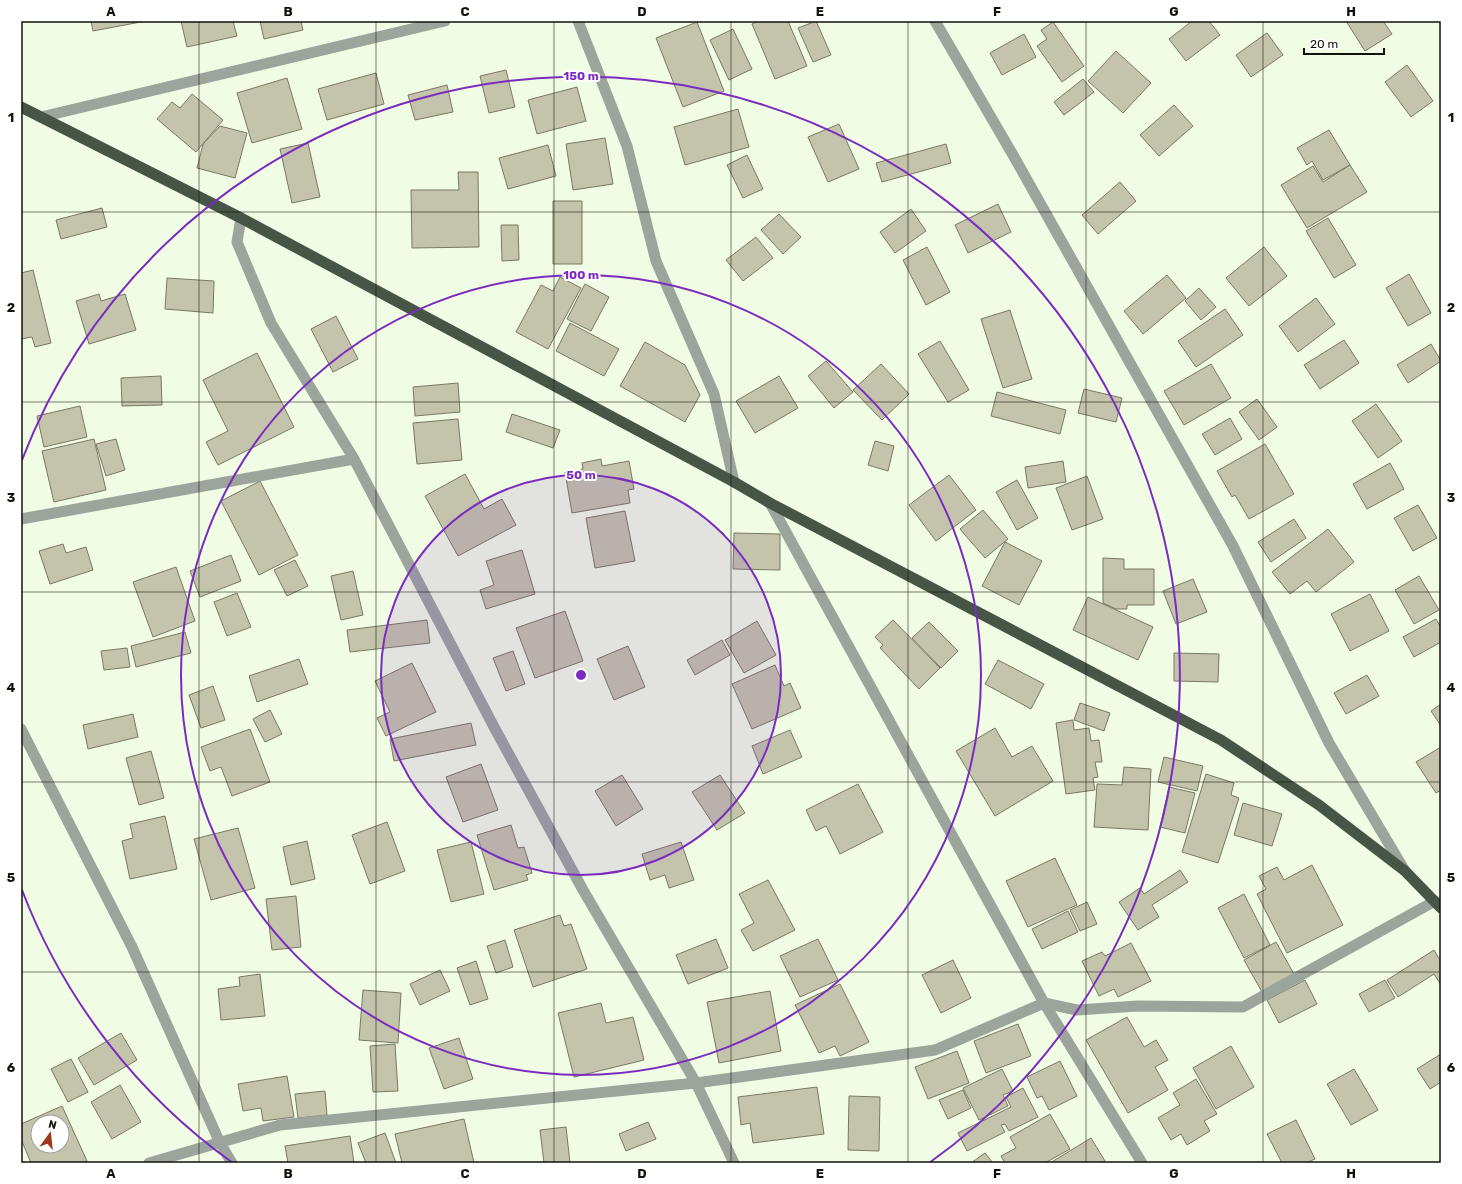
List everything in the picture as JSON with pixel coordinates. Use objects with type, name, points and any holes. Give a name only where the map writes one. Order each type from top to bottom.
[{"type":"highway","points":[[21,107],[241,218],[770,502],[1221,740],[1319,805],[1405,871],[1438,904]]},
{"type":"street","points":[[41,117],[445,21]]},
{"type":"street","points":[[578,21],[627,146],[656,261],[714,394],[734,482]]},
{"type":"street","points":[[935,21],[1013,155],[1233,546],[1329,743],[1405,871]]},
{"type":"street","points":[[241,218],[237,242],[271,323],[354,459],[557,842],[696,1083],[734,1163]]},
{"type":"street","points":[[21,519],[354,459]]},
{"type":"street","points":[[770,502],[1044,1003],[1142,1163]]},
{"type":"street","points":[[21,729],[132,947],[220,1143],[232,1163]]},
{"type":"street","points":[[149,1163],[280,1125],[696,1083],[935,1050],[1044,1003],[1077,1010],[1138,1006],[1243,1007],[1438,904]]},
{"type":"building","points":[[91,21],[146,21],[93,31]]},
{"type":"building","points":[[181,21],[233,21],[237,36],[187,47]]},
{"type":"building","points":[[260,21],[301,21],[303,30],[264,39]]},
{"type":"building","points":[[759,21],[788,21],[807,66],[775,79],[752,24]]},
{"type":"building","points":[[816,21],[831,55],[813,62],[798,28]]},
{"type":"building","points":[[1192,21],[1209,21],[1220,35],[1186,61],[1169,39]]},
{"type":"building","points":[[1346,21],[1383,21],[1392,34],[1365,51]]},
{"type":"building","points":[[697,22],[724,91],[683,107],[656,38]]},
{"type":"building","points":[[1053,22],[1084,66],[1062,82],[1037,46],[1047,39],[1041,30]]},
{"type":"building","points":[[733,29],[752,69],[729,80],[710,40]]},
{"type":"building","points":[[1267,33],[1283,55],[1251,77],[1236,55]]},
{"type":"building","points":[[1024,34],[1036,57],[1002,75],[990,53]]},
{"type":"building","points":[[1116,51],[1151,83],[1123,113],[1088,81]]},
{"type":"building","points":[[1407,65],[1433,101],[1411,117],[1385,82]]},
{"type":"building","points":[[506,70],[515,107],[489,113],[480,76]]},
{"type":"building","points":[[376,73],[384,104],[327,120],[318,89]]},
{"type":"building","points":[[287,78],[302,129],[252,143],[237,93]]},
{"type":"building","points":[[1083,79],[1094,92],[1064,115],[1054,102]]},
{"type":"building","points":[[447,85],[453,112],[415,120],[408,95]]},
{"type":"building","points":[[577,87],[586,121],[537,134],[528,100]]},
{"type":"building","points":[[192,94],[223,120],[196,152],[157,119],[172,102],[180,108]]},
{"type":"building","points":[[1174,105],[1193,126],[1159,156],[1140,135]]},
{"type":"building","points":[[738,109],[749,147],[685,165],[674,127]]},
{"type":"building","points":[[839,124],[859,169],[828,182],[808,137]]},
{"type":"building","points":[[220,126],[247,133],[235,178],[197,168],[203,144]]},
{"type":"building","points":[[1329,130],[1350,165],[1323,180],[1312,161],[1307,165],[1297,148]]},
{"type":"building","points":[[605,138],[613,184],[573,190],[566,144]]},
{"type":"building","points":[[308,143],[320,197],[292,203],[280,149]]},
{"type":"building","points":[[946,144],[951,163],[882,182],[876,163]]},
{"type":"building","points":[[548,145],[556,176],[508,189],[499,158]]},
{"type":"building","points":[[747,155],[763,189],[743,198],[727,165]]},
{"type":"building","points":[[1350,165],[1367,192],[1307,228],[1281,185],[1313,166],[1323,182]]},
{"type":"building","points":[[458,172],[478,172],[479,247],[412,248],[411,190],[459,190]]},
{"type":"building","points":[[1120,182],[1136,201],[1098,234],[1082,215]]},
{"type":"building","points":[[553,201],[582,201],[582,264],[553,264]]},
{"type":"building","points":[[998,204],[1011,232],[968,253],[955,225]]},
{"type":"building","points":[[102,208],[107,227],[61,239],[56,220]]},
{"type":"building","points":[[911,209],[926,231],[895,253],[880,232]]},
{"type":"building","points":[[779,214],[801,237],[783,254],[761,230]]},
{"type":"building","points":[[1328,218],[1356,265],[1334,278],[1306,231]]},
{"type":"building","points":[[501,225],[518,225],[519,260],[502,261]]},
{"type":"building","points":[[756,237],[773,258],[743,281],[726,260]]},
{"type":"building","points":[[927,247],[950,292],[926,305],[903,260]]},
{"type":"building","points":[[1264,247],[1287,276],[1249,306],[1226,278]]},
{"type":"building","points":[[33,270],[51,343],[35,347],[32,337],[21,339],[21,273]]},
{"type":"building","points":[[1409,274],[1431,313],[1408,326],[1386,288]]},
{"type":"building","points":[[1167,275],[1186,298],[1143,334],[1124,311]]},
{"type":"building","points":[[560,277],[581,288],[548,349],[516,332],[541,285],[553,291]]},
{"type":"building","points":[[167,278],[214,281],[213,313],[165,309]]},
{"type":"building","points":[[585,284],[609,297],[591,331],[567,319]]},
{"type":"building","points":[[1199,288],[1216,307],[1201,320],[1185,301]]},
{"type":"building","points":[[99,294],[101,301],[125,294],[136,330],[89,344],[76,301]]},
{"type":"building","points":[[1316,298],[1335,324],[1298,352],[1279,326]]},
{"type":"building","points":[[1225,309],[1243,335],[1196,367],[1178,341]]},
{"type":"building","points":[[1010,310],[1032,379],[1003,388],[981,319]]},
{"type":"building","points":[[336,316],[358,359],[333,372],[311,329]]},
{"type":"building","points":[[570,323],[619,349],[604,376],[556,351]]},
{"type":"building","points":[[1344,340],[1359,363],[1320,389],[1304,365]]},
{"type":"building","points":[[940,341],[969,390],[948,402],[918,354]]},
{"type":"building","points":[[645,342],[685,365],[700,395],[685,422],[620,386]]},
{"type":"building","points":[[1431,344],[1441,361],[1408,383],[1397,365]]},
{"type":"building","points":[[257,353],[294,427],[218,465],[206,442],[228,431],[203,380]]},
{"type":"building","points":[[826,361],[853,392],[834,408],[808,376]]},
{"type":"building","points":[[881,364],[909,394],[882,420],[853,390]]},
{"type":"building","points":[[1211,364],[1231,398],[1184,425],[1164,391]]},
{"type":"building","points":[[161,376],[162,405],[122,406],[121,378]]},
{"type":"building","points":[[779,376],[798,408],[755,433],[736,401]]},
{"type":"building","points":[[458,383],[460,412],[415,416],[413,387]]},
{"type":"building","points":[[1084,389],[1122,398],[1116,422],[1078,413]]},
{"type":"building","points":[[997,392],[1066,410],[1060,434],[991,416]]},
{"type":"building","points":[[1257,399],[1277,427],[1259,440],[1239,412]]},
{"type":"building","points":[[1376,404],[1402,441],[1378,458],[1352,421]]},
{"type":"building","points":[[80,406],[87,437],[44,447],[37,416]]},
{"type":"building","points":[[512,414],[560,430],[553,448],[506,432]]},
{"type":"building","points":[[1230,418],[1242,439],[1215,455],[1202,434]]},
{"type":"building","points":[[458,419],[462,460],[417,464],[413,423]]},
{"type":"building","points":[[94,439],[106,490],[54,502],[42,451]]},
{"type":"building","points":[[116,439],[125,470],[106,476],[96,444]]},
{"type":"building","points":[[875,441],[894,446],[888,471],[868,465]]},
{"type":"building","points":[[1265,444],[1294,494],[1249,519],[1235,495],[1232,497],[1217,471]]},
{"type":"building","points":[[601,459],[602,466],[629,461],[634,489],[628,490],[630,503],[572,513],[565,472],[583,469],[582,463]]},
{"type":"building","points":[[1063,461],[1066,482],[1028,488],[1025,467]]},
{"type":"building","points":[[1390,463],[1404,489],[1367,509],[1353,484]]},
{"type":"building","points":[[465,474],[484,509],[502,499],[516,525],[458,556],[425,496]]},
{"type":"building","points":[[949,475],[976,510],[936,541],[909,505]]},
{"type":"building","points":[[1087,476],[1103,519],[1072,530],[1056,488]]},
{"type":"building","points":[[1017,480],[1038,518],[1017,530],[996,492]]},
{"type":"building","points":[[260,481],[298,555],[259,575],[221,501]]},
{"type":"building","points":[[1418,505],[1437,538],[1413,551],[1394,518]]},
{"type":"building","points":[[983,510],[1008,539],[985,558],[960,529]]},
{"type":"building","points":[[625,511],[635,561],[595,568],[586,518]]},
{"type":"building","points":[[1294,519],[1306,538],[1271,562],[1258,542]]},
{"type":"building","points":[[1328,529],[1354,562],[1316,592],[1307,581],[1290,594],[1272,572]]},
{"type":"building","points":[[734,533],[780,534],[780,570],[733,569]]},
{"type":"building","points":[[1005,542],[1042,561],[1019,605],[982,586]]},
{"type":"building","points":[[63,544],[66,553],[86,547],[93,570],[50,584],[39,551]]},
{"type":"building","points":[[522,550],[535,594],[486,609],[480,590],[494,585],[486,561]]},
{"type":"building","points":[[231,555],[241,581],[200,597],[190,571]]},
{"type":"building","points":[[1103,558],[1124,559],[1124,569],[1154,569],[1154,605],[1127,605],[1127,609],[1116,609],[1103,603]]},
{"type":"building","points":[[295,560],[308,586],[287,596],[274,570]]},
{"type":"building","points":[[176,567],[195,621],[153,637],[133,582]]},
{"type":"building","points":[[353,571],[363,615],[341,620],[331,576]]},
{"type":"building","points":[[1419,576],[1439,610],[1414,624],[1395,590]]},
{"type":"building","points":[[1193,579],[1207,612],[1176,624],[1163,591]]},
{"type":"building","points":[[237,593],[251,627],[227,636],[214,602]]},
{"type":"building","points":[[1370,594],[1389,631],[1350,651],[1331,614]]},
{"type":"building","points":[[1088,597],[1153,627],[1138,660],[1073,630]]},
{"type":"building","points":[[565,611],[583,661],[535,678],[516,628]]},
{"type":"building","points":[[1436,619],[1441,628],[1441,642],[1414,657],[1403,637]]},
{"type":"building","points":[[427,620],[430,643],[350,652],[347,630]]},
{"type":"building","points":[[893,620],[940,668],[919,689],[880,648],[883,645],[875,637]]},
{"type":"building","points":[[757,621],[776,655],[744,673],[725,640]]},
{"type":"building","points":[[929,622],[958,651],[941,668],[912,638]]},
{"type":"building","points":[[185,632],[191,653],[136,667],[131,646]]},
{"type":"building","points":[[722,640],[730,655],[695,675],[687,660]]},
{"type":"building","points":[[628,646],[645,687],[614,700],[597,659]]},
{"type":"building","points":[[127,648],[130,667],[104,670],[101,651]]},
{"type":"building","points":[[513,651],[525,684],[506,691],[493,658]]},
{"type":"building","points":[[1174,653],[1219,654],[1218,682],[1174,681]]},
{"type":"building","points":[[299,659],[308,684],[257,702],[249,676]]},
{"type":"building","points":[[998,660],[1044,684],[1031,709],[985,684]]},
{"type":"building","points":[[412,663],[436,712],[386,736],[377,718],[390,712],[375,681]]},
{"type":"building","points":[[775,665],[784,686],[790,683],[801,708],[752,729],[732,684]]},
{"type":"building","points":[[1367,675],[1379,696],[1346,714],[1334,693]]},
{"type":"building","points":[[213,686],[225,720],[201,728],[189,695]]},
{"type":"building","points":[[1080,703],[1110,713],[1104,731],[1074,720]]},
{"type":"building","points":[[1441,704],[1441,726],[1431,711]]},
{"type":"building","points":[[270,710],[282,734],[265,742],[253,719]]},
{"type":"building","points":[[133,714],[138,737],[88,749],[83,725]]},
{"type":"building","points":[[1073,720],[1074,730],[1089,728],[1091,741],[1099,740],[1102,762],[1095,762],[1098,777],[1093,778],[1095,790],[1066,794],[1056,723]]},
{"type":"building","points":[[471,723],[476,745],[394,761],[390,739]]},
{"type":"building","points":[[995,728],[1012,757],[1032,746],[1053,781],[995,816],[956,751]]},
{"type":"building","points":[[250,729],[270,782],[232,796],[221,767],[210,771],[201,747]]},
{"type":"building","points":[[790,730],[802,757],[763,774],[752,746]]},
{"type":"building","points":[[1441,747],[1441,790],[1436,793],[1416,762]]},
{"type":"building","points":[[151,751],[164,798],[139,805],[126,758]]},
{"type":"building","points":[[1164,757],[1203,766],[1197,791],[1158,782]]},
{"type":"building","points":[[481,764],[498,810],[463,822],[446,777]]},
{"type":"building","points":[[1124,767],[1151,769],[1148,830],[1094,827],[1097,784],[1122,785]]},
{"type":"building","points":[[1206,774],[1234,783],[1231,795],[1239,798],[1218,863],[1182,852]]},
{"type":"building","points":[[622,775],[643,809],[616,826],[595,791]]},
{"type":"building","points":[[720,775],[745,813],[717,830],[692,792]]},
{"type":"building","points":[[858,784],[883,832],[840,854],[826,826],[816,831],[806,810]]},
{"type":"building","points":[[1169,787],[1195,793],[1185,833],[1160,827]]},
{"type":"building","points":[[1243,803],[1282,814],[1272,846],[1234,835]]},
{"type":"building","points":[[165,816],[177,869],[130,879],[122,841],[133,838],[130,824]]},
{"type":"building","points":[[387,822],[405,871],[370,884],[352,835]]},
{"type":"building","points":[[511,825],[518,848],[524,847],[532,873],[526,875],[528,880],[494,890],[477,835]]},
{"type":"building","points":[[238,828],[255,888],[211,900],[194,839]]},
{"type":"building","points":[[307,841],[315,879],[291,885],[283,847]]},
{"type":"building","points":[[471,842],[484,894],[451,902],[437,850]]},
{"type":"building","points":[[681,842],[694,880],[669,888],[665,875],[650,880],[642,854]]},
{"type":"building","points":[[1055,858],[1077,905],[1028,927],[1006,881]]},
{"type":"building","points":[[1312,865],[1343,925],[1287,953],[1257,894],[1266,889],[1259,876],[1277,867],[1284,880]]},
{"type":"building","points":[[1180,870],[1188,882],[1152,905],[1159,917],[1138,930],[1119,902],[1140,888],[1144,894]]},
{"type":"building","points":[[768,880],[795,930],[753,951],[741,930],[754,923],[739,894]]},
{"type":"building","points":[[1244,894],[1270,945],[1244,958],[1218,908]]},
{"type":"building","points":[[296,896],[301,947],[272,950],[266,899]]},
{"type":"building","points":[[1087,902],[1097,924],[1080,931],[1070,910]]},
{"type":"building","points":[[1068,911],[1078,932],[1042,949],[1032,929]]},
{"type":"building","points":[[560,915],[564,926],[571,924],[587,969],[533,987],[514,930]]},
{"type":"building","points":[[716,939],[728,968],[688,984],[676,955]]},
{"type":"building","points":[[818,939],[838,980],[800,997],[780,956]]},
{"type":"building","points":[[505,940],[513,967],[496,973],[487,946]]},
{"type":"building","points":[[1276,942],[1294,974],[1262,992],[1244,960]]},
{"type":"building","points":[[1131,943],[1151,981],[1118,997],[1114,989],[1099,996],[1082,961],[1102,952],[1105,956]]},
{"type":"building","points":[[1434,950],[1441,962],[1441,985],[1434,974],[1398,997],[1387,980]]},
{"type":"building","points":[[953,960],[971,998],[941,1013],[922,975]]},
{"type":"building","points":[[476,961],[488,999],[470,1005],[457,968]]},
{"type":"building","points":[[440,970],[450,991],[420,1005],[410,984]]},
{"type":"building","points":[[260,974],[265,1016],[221,1020],[218,989],[240,986],[239,977]]},
{"type":"building","points":[[1305,980],[1317,1004],[1279,1023],[1267,1000]]},
{"type":"building","points":[[1385,980],[1395,998],[1369,1012],[1359,994]]},
{"type":"building","points":[[840,984],[869,1042],[840,1056],[835,1046],[819,1053],[795,1005]]},
{"type":"building","points":[[363,990],[401,993],[398,1043],[359,1040]]},
{"type":"building","points":[[770,991],[781,1051],[719,1063],[707,1002]]},
{"type":"building","points":[[601,1003],[606,1023],[633,1017],[644,1060],[574,1077],[558,1013]]},
{"type":"building","points":[[1127,1017],[1144,1047],[1156,1040],[1168,1060],[1155,1067],[1168,1090],[1128,1113],[1086,1040]]},
{"type":"building","points":[[1018,1024],[1031,1056],[986,1073],[974,1041]]},
{"type":"building","points":[[121,1033],[137,1060],[94,1085],[78,1058]]},
{"type":"building","points":[[459,1038],[473,1079],[444,1089],[429,1048]]},
{"type":"building","points":[[395,1044],[398,1091],[373,1092],[370,1046]]},
{"type":"building","points":[[1231,1046],[1254,1087],[1216,1109],[1193,1068]]},
{"type":"building","points":[[957,1051],[969,1083],[928,1099],[915,1067]]},
{"type":"building","points":[[1441,1054],[1441,1082],[1430,1089],[1417,1069]]},
{"type":"building","points":[[71,1059],[88,1092],[68,1102],[51,1069]]},
{"type":"building","points":[[1060,1061],[1077,1096],[1049,1110],[1042,1096],[1037,1098],[1027,1077]]},
{"type":"building","points":[[1002,1069],[1013,1091],[1003,1095],[1008,1106],[979,1120],[963,1088]]},
{"type":"building","points":[[1354,1069],[1378,1110],[1351,1125],[1327,1084]]},
{"type":"building","points":[[287,1076],[294,1117],[263,1121],[261,1108],[243,1111],[238,1084]]},
{"type":"building","points":[[1196,1079],[1217,1114],[1204,1121],[1210,1131],[1187,1145],[1181,1134],[1171,1140],[1158,1118],[1180,1105],[1173,1093]]},
{"type":"building","points":[[120,1085],[141,1122],[112,1139],[91,1102]]},
{"type":"building","points":[[817,1087],[824,1134],[753,1143],[750,1123],[741,1125],[738,1097]]},
{"type":"building","points":[[1023,1088],[1038,1117],[1009,1131],[1005,1124],[1001,1125],[1005,1132],[967,1151],[958,1133],[1011,1107],[1006,1097]]},
{"type":"building","points":[[963,1090],[971,1108],[948,1119],[939,1100]]},
{"type":"building","points":[[325,1091],[327,1115],[298,1118],[295,1094]]},
{"type":"building","points":[[849,1096],[880,1097],[879,1151],[848,1150]]},
{"type":"building","points":[[62,1106],[66,1114],[44,1114]]},
{"type":"building","points":[[1050,1114],[1070,1149],[1045,1163],[1005,1163],[1001,1156],[1016,1148],[1010,1137]]},
{"type":"building","points":[[464,1119],[474,1163],[402,1163],[395,1134]]},
{"type":"building","points":[[30,1120],[30,1154],[70,1154],[70,1124],[87,1161],[82,1163],[31,1163],[21,1139],[21,1124]]},
{"type":"building","points":[[1296,1120],[1315,1159],[1306,1163],[1282,1163],[1267,1134]]},
{"type":"building","points":[[648,1122],[656,1139],[626,1151],[619,1134]]},
{"type":"building","points":[[566,1127],[570,1163],[544,1163],[540,1130]]},
{"type":"building","points":[[385,1133],[396,1163],[366,1163],[358,1143]]},
{"type":"building","points":[[350,1136],[354,1163],[288,1163],[285,1146]]},
{"type":"building","points":[[1091,1138],[1105,1161],[1101,1163],[1050,1163]]},
{"type":"building","points":[[985,1153],[993,1163],[971,1163]]}]
